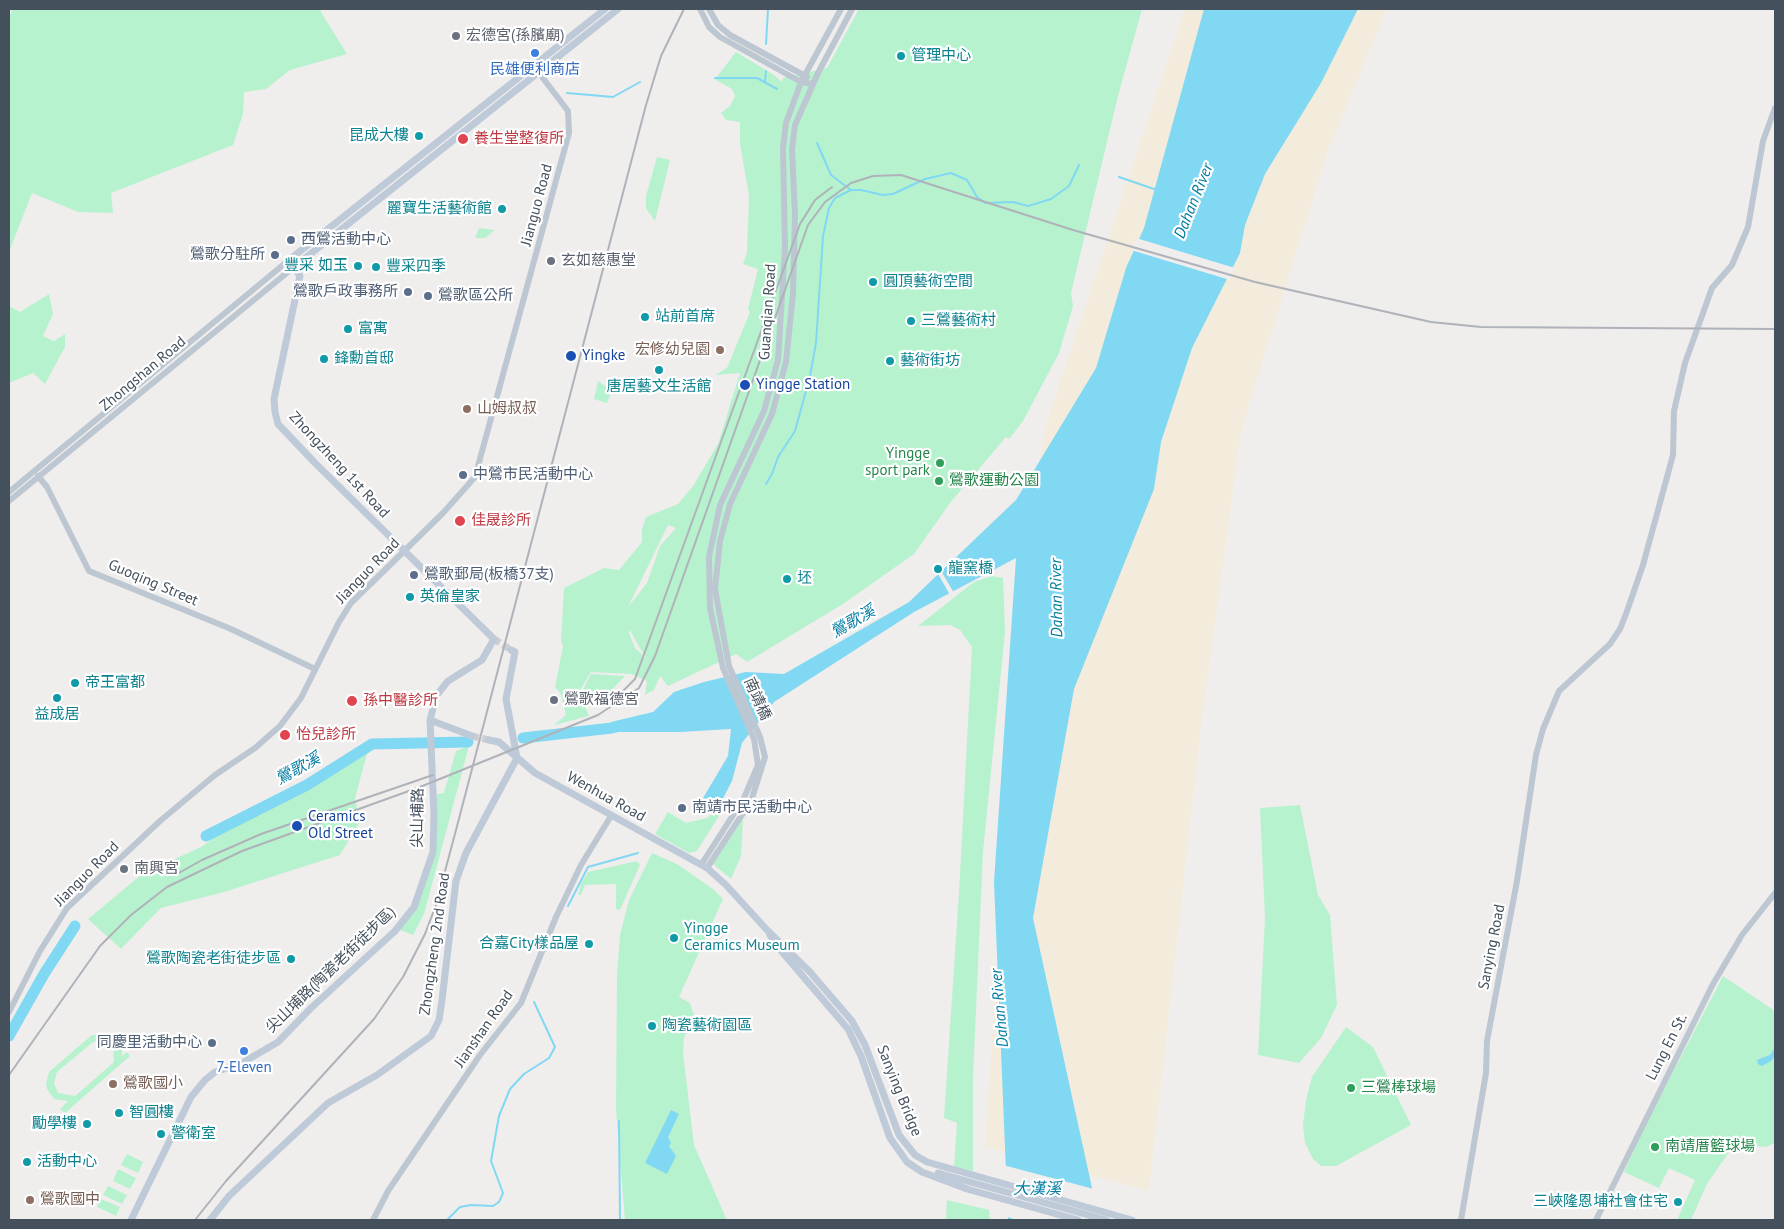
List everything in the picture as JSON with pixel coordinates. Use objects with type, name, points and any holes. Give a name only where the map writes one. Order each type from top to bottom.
[{"type":"main road","points":[[289,260],[605,9]]},
{"type":"main road","points":[[294,267],[618,9]]},
{"type":"main road","name":"Zhongzheng 1st Road","points":[[289,260],[300,276],[274,399],[274,412],[278,424],[494,640],[482,660],[448,681],[436,696],[430,720]]},
{"type":"main road","points":[[511,650],[515,652],[506,700],[517,758]]},
{"type":"main road","points":[[430,720],[472,736]]},
{"type":"main road","name":"尖山埔路","points":[[422,882],[433,852],[432,731],[430,720]]},
{"type":"main road","points":[[489,740],[499,742],[517,758]]},
{"type":"main road","name":"Wenhua Road","points":[[517,758],[535,773],[704,867],[726,885],[768,930],[777,946],[829,999]]},
{"type":"main road","name":"Zhongzheng 2nd Road","points":[[210,1220],[230,1196],[328,1103],[377,1075],[431,1036],[436,1029],[442,1000],[456,881],[466,853],[517,758]]},
{"type":"main road","name":"尖山埔路(陶瓷老街徒步區)","points":[[131,1220],[191,1097],[215,1072],[242,1063],[278,1042],[311,1008],[395,930],[414,907],[422,882]]},
{"type":"main road","name":"Sanying Bridge","points":[[829,999],[852,1021],[866,1045],[899,1135],[915,1155],[927,1162],[1132,1220]]},
{"type":"main road","name":"Sanying Bridge","points":[[829,999],[855,1042],[893,1145],[907,1162],[922,1172],[967,1189],[1078,1220]]},
{"type":"main road","points":[[938,1173],[1106,1220]]},
{"type":"street","points":[[700,9],[710,27],[720,37],[803,78]]},
{"type":"street","points":[[709,9],[718,25],[730,35],[813,84]]},
{"type":"street","name":"Guanqian Road","points":[[728,673],[710,608],[709,557],[720,505],[764,411],[778,360],[784,256],[786,123],[803,78],[841,9]]},
{"type":"street","name":"Guanqian Road","points":[[728,673],[717,607],[716,569],[730,504],[772,414],[786,362],[793,294],[794,214],[792,149],[795,125],[813,84],[852,9]]},
{"type":"street","name":"Jianguo Road","points":[[9,1012],[40,951],[67,908],[160,820],[215,775],[255,748],[280,726],[301,698],[338,622],[351,603],[443,513],[478,472],[569,133],[568,111],[533,65]]},
{"type":"street","name":"Sanying Road","points":[[1461,1220],[1486,1073],[1487,1041],[1517,881],[1536,755],[1554,701],[1566,684],[1610,644],[1620,629],[1626,614],[1644,565],[1673,455],[1674,411],[1685,363],[1712,288],[1727,274],[1748,227],[1763,141],[1775,108]]},
{"type":"street","name":"Zhongshan Road","points":[[9,492],[289,260]]},
{"type":"street","name":"Zhongshan Road","points":[[9,501],[294,267]]},
{"type":"street","points":[[38,476],[41,465]]},
{"type":"street","name":"Guoqing Street","points":[[38,476],[47,487],[90,571],[231,629],[316,669]]},
{"type":"street","name":"南靖橋","points":[[704,867],[751,801],[758,785],[765,757],[728,673]]},
{"type":"street","name":"Jianshan Road","points":[[373,1220],[388,1191],[480,1055],[521,1003],[556,917],[581,866],[611,816]]},
{"type":"street","name":"Lung En St.","points":[[1596,1220],[1713,984],[1742,935],[1775,893]]},
{"type":"green space","points":[[12,9],[319,9],[347,54],[290,70],[266,89],[244,92],[243,114],[233,145],[111,193],[113,213],[78,212],[32,193],[9,252],[9,18]]},
{"type":"green space","name":"三鶯藝術村","points":[[859,9],[1142,9],[1118,96],[1071,293],[1073,306],[1059,353],[1023,421],[1009,439],[1006,437],[950,503],[914,554],[843,604],[747,662],[736,654],[668,686],[660,676],[654,690],[645,695],[647,681],[631,674],[591,672],[579,692],[589,716],[554,725],[566,715],[561,694],[555,687],[563,646],[561,641],[564,588],[604,568],[619,570],[642,542],[642,529],[646,517],[678,504],[693,486],[718,444],[740,373],[715,375],[727,368],[750,312],[748,309],[758,269],[743,264],[747,253],[749,195],[740,144],[740,122],[726,120],[721,113],[730,106],[735,96],[732,89],[716,80],[716,78],[736,52],[782,82],[783,78],[827,68]],"holes":[[[668,525],[676,528],[660,546],[647,583],[628,607]],[[630,630],[641,650],[647,659],[635,648],[629,633]]]},
{"type":"green space","points":[[657,157],[670,160],[655,221],[646,208],[646,196]]},
{"type":"green space","points":[[479,228],[495,230],[485,238],[475,238]]},
{"type":"green space","points":[[49,294],[53,314],[43,336],[54,341],[65,334],[65,347],[45,384],[33,373],[9,383],[9,306],[20,312]]},
{"type":"green space","points":[[598,381],[608,388],[610,395],[607,403],[594,399]]},
{"type":"green space","points":[[992,576],[1003,578],[1005,632],[983,852],[973,1077],[973,1171],[954,1167],[957,1123],[944,1118],[959,893],[972,647],[960,630],[950,625],[918,626],[974,582]]},
{"type":"green space","points":[[591,674],[625,676],[609,693],[586,705],[581,694]]},
{"type":"green space","points":[[469,746],[424,914],[413,935],[400,930],[435,855],[437,794],[444,793],[456,751]]},
{"type":"green space","points":[[368,750],[355,798],[360,822],[340,855],[224,892],[161,908],[121,949],[88,919],[142,874],[201,847],[227,829],[318,782]]},
{"type":"green space","points":[[1300,805],[1318,895],[1330,915],[1337,1005],[1321,1038],[1299,1063],[1258,1055],[1265,918],[1260,808]]},
{"type":"green space","points":[[721,807],[724,808],[697,851],[689,853],[655,834],[668,812],[686,823],[707,818]]},
{"type":"green space","points":[[743,819],[741,856],[731,879],[713,864]]},
{"type":"green space","name":"陶瓷藝術園區","points":[[652,853],[677,864],[713,889],[723,899],[679,997],[690,1003],[694,1015],[684,1038],[683,1053],[694,1145],[727,1220],[625,1220],[616,1109],[617,976],[620,935],[629,900]]},
{"type":"green space","points":[[637,861],[640,865],[620,910],[616,909],[616,884],[585,885],[581,895],[578,895],[581,884],[588,872]]},
{"type":"green space","points":[[1723,976],[1775,1011],[1775,1143],[1766,1147],[1753,1146],[1738,1139],[1707,1184],[1691,1220],[1677,1220],[1695,1180],[1669,1168],[1659,1188],[1624,1172],[1645,1126]]},
{"type":"green space","name":"三鶯棒球場","points":[[1346,1027],[1373,1047],[1411,1125],[1336,1166],[1321,1166],[1313,1159],[1305,1143],[1303,1125],[1306,1100],[1312,1077]]},
{"type":"green space","points":[[103,1034],[118,1040],[122,1046],[122,1056],[127,1052],[130,1056],[65,1113],[60,1109],[68,1101],[54,1099],[47,1089],[46,1083],[49,1072],[92,1035]],"holes":[[[93,1042],[110,1043],[113,1047],[114,1062],[75,1096],[58,1093],[54,1083],[57,1072]]]},
{"type":"green space","points":[[127,1154],[143,1162],[138,1173],[121,1165]]},
{"type":"green space","points":[[118,1169],[136,1178],[130,1189],[113,1181]]},
{"type":"green space","points":[[108,1186],[127,1195],[122,1204],[103,1195]]},
{"type":"green space","points":[[101,1199],[120,1207],[116,1216],[97,1207]]},
{"type":"green space","points":[[947,1200],[989,1210],[990,1220],[946,1220]]},
{"type":"sand","points":[[1185,9],[1387,9],[1327,153],[1241,431],[1201,727],[1149,1191],[985,1147],[1025,546],[1046,424]]},
{"type":"water","name":"Dahan River","points":[[1204,9],[1358,9],[1321,83],[1265,174],[1245,225],[1240,253],[1192,348],[1161,442],[1154,489],[1074,689],[1033,918],[1099,1220],[1008,1220],[994,882],[1016,558],[914,612],[774,702],[742,743],[732,781],[718,808],[703,798],[728,756],[731,729],[680,732],[616,732],[611,722],[653,712],[674,692],[704,682],[746,672],[784,674],[909,602],[1016,500],[1096,368],[1126,268],[1144,228]]},
{"type":"water","points":[[1775,1047],[1775,1056],[1771,1061],[1762,1066],[1758,1064],[1757,1060],[1770,1055]]},
{"type":"water","points":[[671,1110],[679,1114],[668,1137],[671,1143],[669,1146],[676,1156],[667,1174],[645,1163]]},
{"type":"pier","points":[[1136,238],[1235,268],[1230,280],[1131,250]]},
{"type":"pier","points":[[940,569],[954,593],[950,595],[937,572]]},
{"type":"pier","name":"大漢溪","points":[[1003,1165],[1094,1189],[1101,1220],[1016,1220],[1005,1216]]},
{"type":"waterway","points":[[766,44],[768,9]]},
{"type":"waterway","points":[[765,81],[766,71]]},
{"type":"waterway","points":[[715,78],[757,78],[777,89]]},
{"type":"waterway","points":[[567,93],[613,97],[640,82]]},
{"type":"waterway","points":[[817,143],[831,175],[851,190]]},
{"type":"waterway","points":[[766,484],[778,457],[795,431],[810,376],[816,343],[823,236],[829,208],[835,198],[851,190],[861,190],[883,195],[893,194],[925,179],[951,173],[967,180],[977,197],[985,203],[1013,202],[1028,206],[1051,199],[1069,186],[1079,165]]},
{"type":"waterway","points":[[1119,177],[1157,190]]},
{"type":"waterway","name":"鶯歌溪","points":[[523,738],[612,728],[628,724]]},
{"type":"waterway","name":"鶯歌溪","points":[[206,836],[307,785],[372,744],[468,742]]},
{"type":"waterway","points":[[568,906],[588,867],[638,853]]},
{"type":"waterway","name":"鶯歌溪","points":[[9,1036],[44,974],[75,926]]},
{"type":"waterway","points":[[447,1220],[460,1207],[471,1205],[493,1206],[499,1202],[503,1193],[491,1161],[499,1116],[510,1089],[524,1074],[549,1058],[555,1047],[534,1002]]},
{"type":"waterway","points":[[619,1121],[620,1220]]},
{"type":"tunnel","points":[[494,639],[511,650]]},
{"type":"tunnel","points":[[472,736],[489,740]]},
{"type":"railway","points":[[195,1220],[226,1181],[374,1019],[403,977],[425,934],[436,905],[456,830],[646,105],[661,56],[684,9]]},
{"type":"railway","points":[[9,1075],[100,946],[131,915],[167,887],[242,851],[420,787],[598,715],[639,688],[655,656],[808,225],[825,202],[851,183],[873,176],[901,175],[1073,230],[1255,282],[1431,322],[1481,327],[1775,329]]},
{"type":"railway","points":[[615,699],[635,679],[800,224],[815,200],[832,187]]},
{"type":"railway","points":[[177,874],[202,860],[261,834],[433,775]]},
{"type":"place","name":"宏德宮(孫臏廟)","points":[[456,36]]},
{"type":"place","name":"民雄便利商店","points":[[535,53]]},
{"type":"place","name":"管理中心","points":[[901,56]]},
{"type":"place","name":"昆成大樓","points":[[419,136]]},
{"type":"place","name":"養生堂整復所","points":[[463,139]]},
{"type":"place","name":"麗寶生活藝術館","points":[[502,209]]},
{"type":"place","name":"西鶯活動中心","points":[[291,240]]},
{"type":"place","name":"鶯歌分駐所","points":[[275,255]]},
{"type":"place","name":"玄如慈惠堂","points":[[551,261]]},
{"type":"place","name":"豐采 如玉","points":[[358,266]]},
{"type":"place","name":"豐采四季","points":[[376,267]]},
{"type":"place","name":"圓頂藝術空間","points":[[873,282]]},
{"type":"place","name":"鶯歌戶政事務所","points":[[408,292]]},
{"type":"place","name":"鶯歌區公所","points":[[428,296]]},
{"type":"place","name":"站前首席","points":[[645,317]]},
{"type":"place","name":"三鶯藝術村","points":[[911,321]]},
{"type":"place","name":"富寓","points":[[348,329]]},
{"type":"place","name":"宏修幼兒園","points":[[720,350]]},
{"type":"place","name":"Yingke","points":[[571,356]]},
{"type":"place","name":"鋒勳首邸","points":[[324,359]]},
{"type":"place","name":"藝術街坊","points":[[890,361]]},
{"type":"place","name":"唐居藝文生活館","points":[[659,370]]},
{"type":"place","name":"Yingge Station","points":[[745,385]]},
{"type":"place","name":"山姆叔叔","points":[[467,409]]},
{"type":"place","name":"Yingge sport park","points":[[940,463]]},
{"type":"place","name":"中鶯市民活動中心","points":[[463,475]]},
{"type":"place","name":"鶯歌運動公園","points":[[939,481]]},
{"type":"place","name":"佳晟診所","points":[[460,521]]},
{"type":"place","name":"龍窯橋","points":[[938,569]]},
{"type":"place","name":"鶯歌郵局(板橋37支)","points":[[414,575]]},
{"type":"place","name":"坯","points":[[787,579]]},
{"type":"place","name":"英倫皇家","points":[[410,597]]},
{"type":"place","name":"帝王富都","points":[[75,683]]},
{"type":"place","name":"益成居","points":[[57,698]]},
{"type":"place","name":"鶯歌福德宮","points":[[554,700]]},
{"type":"place","name":"孫中醫診所","points":[[352,701]]},
{"type":"place","name":"怡兒診所","points":[[285,735]]},
{"type":"place","name":"南靖市民活動中心","points":[[682,808]]},
{"type":"place","name":"Ceramics Old Street","points":[[297,826]]},
{"type":"place","name":"南興宮","points":[[124,869]]},
{"type":"place","name":"Yingge Ceramics Museum","points":[[674,938]]},
{"type":"place","name":"合嘉City樣品屋","points":[[589,944]]},
{"type":"place","name":"鶯歌陶瓷老街徒步區","points":[[291,959]]},
{"type":"place","name":"陶瓷藝術園區","points":[[652,1026]]},
{"type":"place","name":"同慶里活動中心","points":[[212,1043]]},
{"type":"place","name":"7-Eleven","points":[[244,1051]]},
{"type":"place","name":"鶯歌國小","points":[[113,1084]]},
{"type":"place","name":"三鶯棒球場","points":[[1351,1088]]},
{"type":"place","name":"智圓樓","points":[[119,1113]]},
{"type":"place","name":"勵學樓","points":[[87,1124]]},
{"type":"place","name":"警衛室","points":[[161,1134]]},
{"type":"place","name":"南靖厝籃球場","points":[[1655,1147]]},
{"type":"place","name":"活動中心","points":[[27,1162]]},
{"type":"place","name":"鶯歌國中","points":[[30,1200]]},
{"type":"place","name":"三峽隆恩埔社會住宅","points":[[1678,1202]]}]
